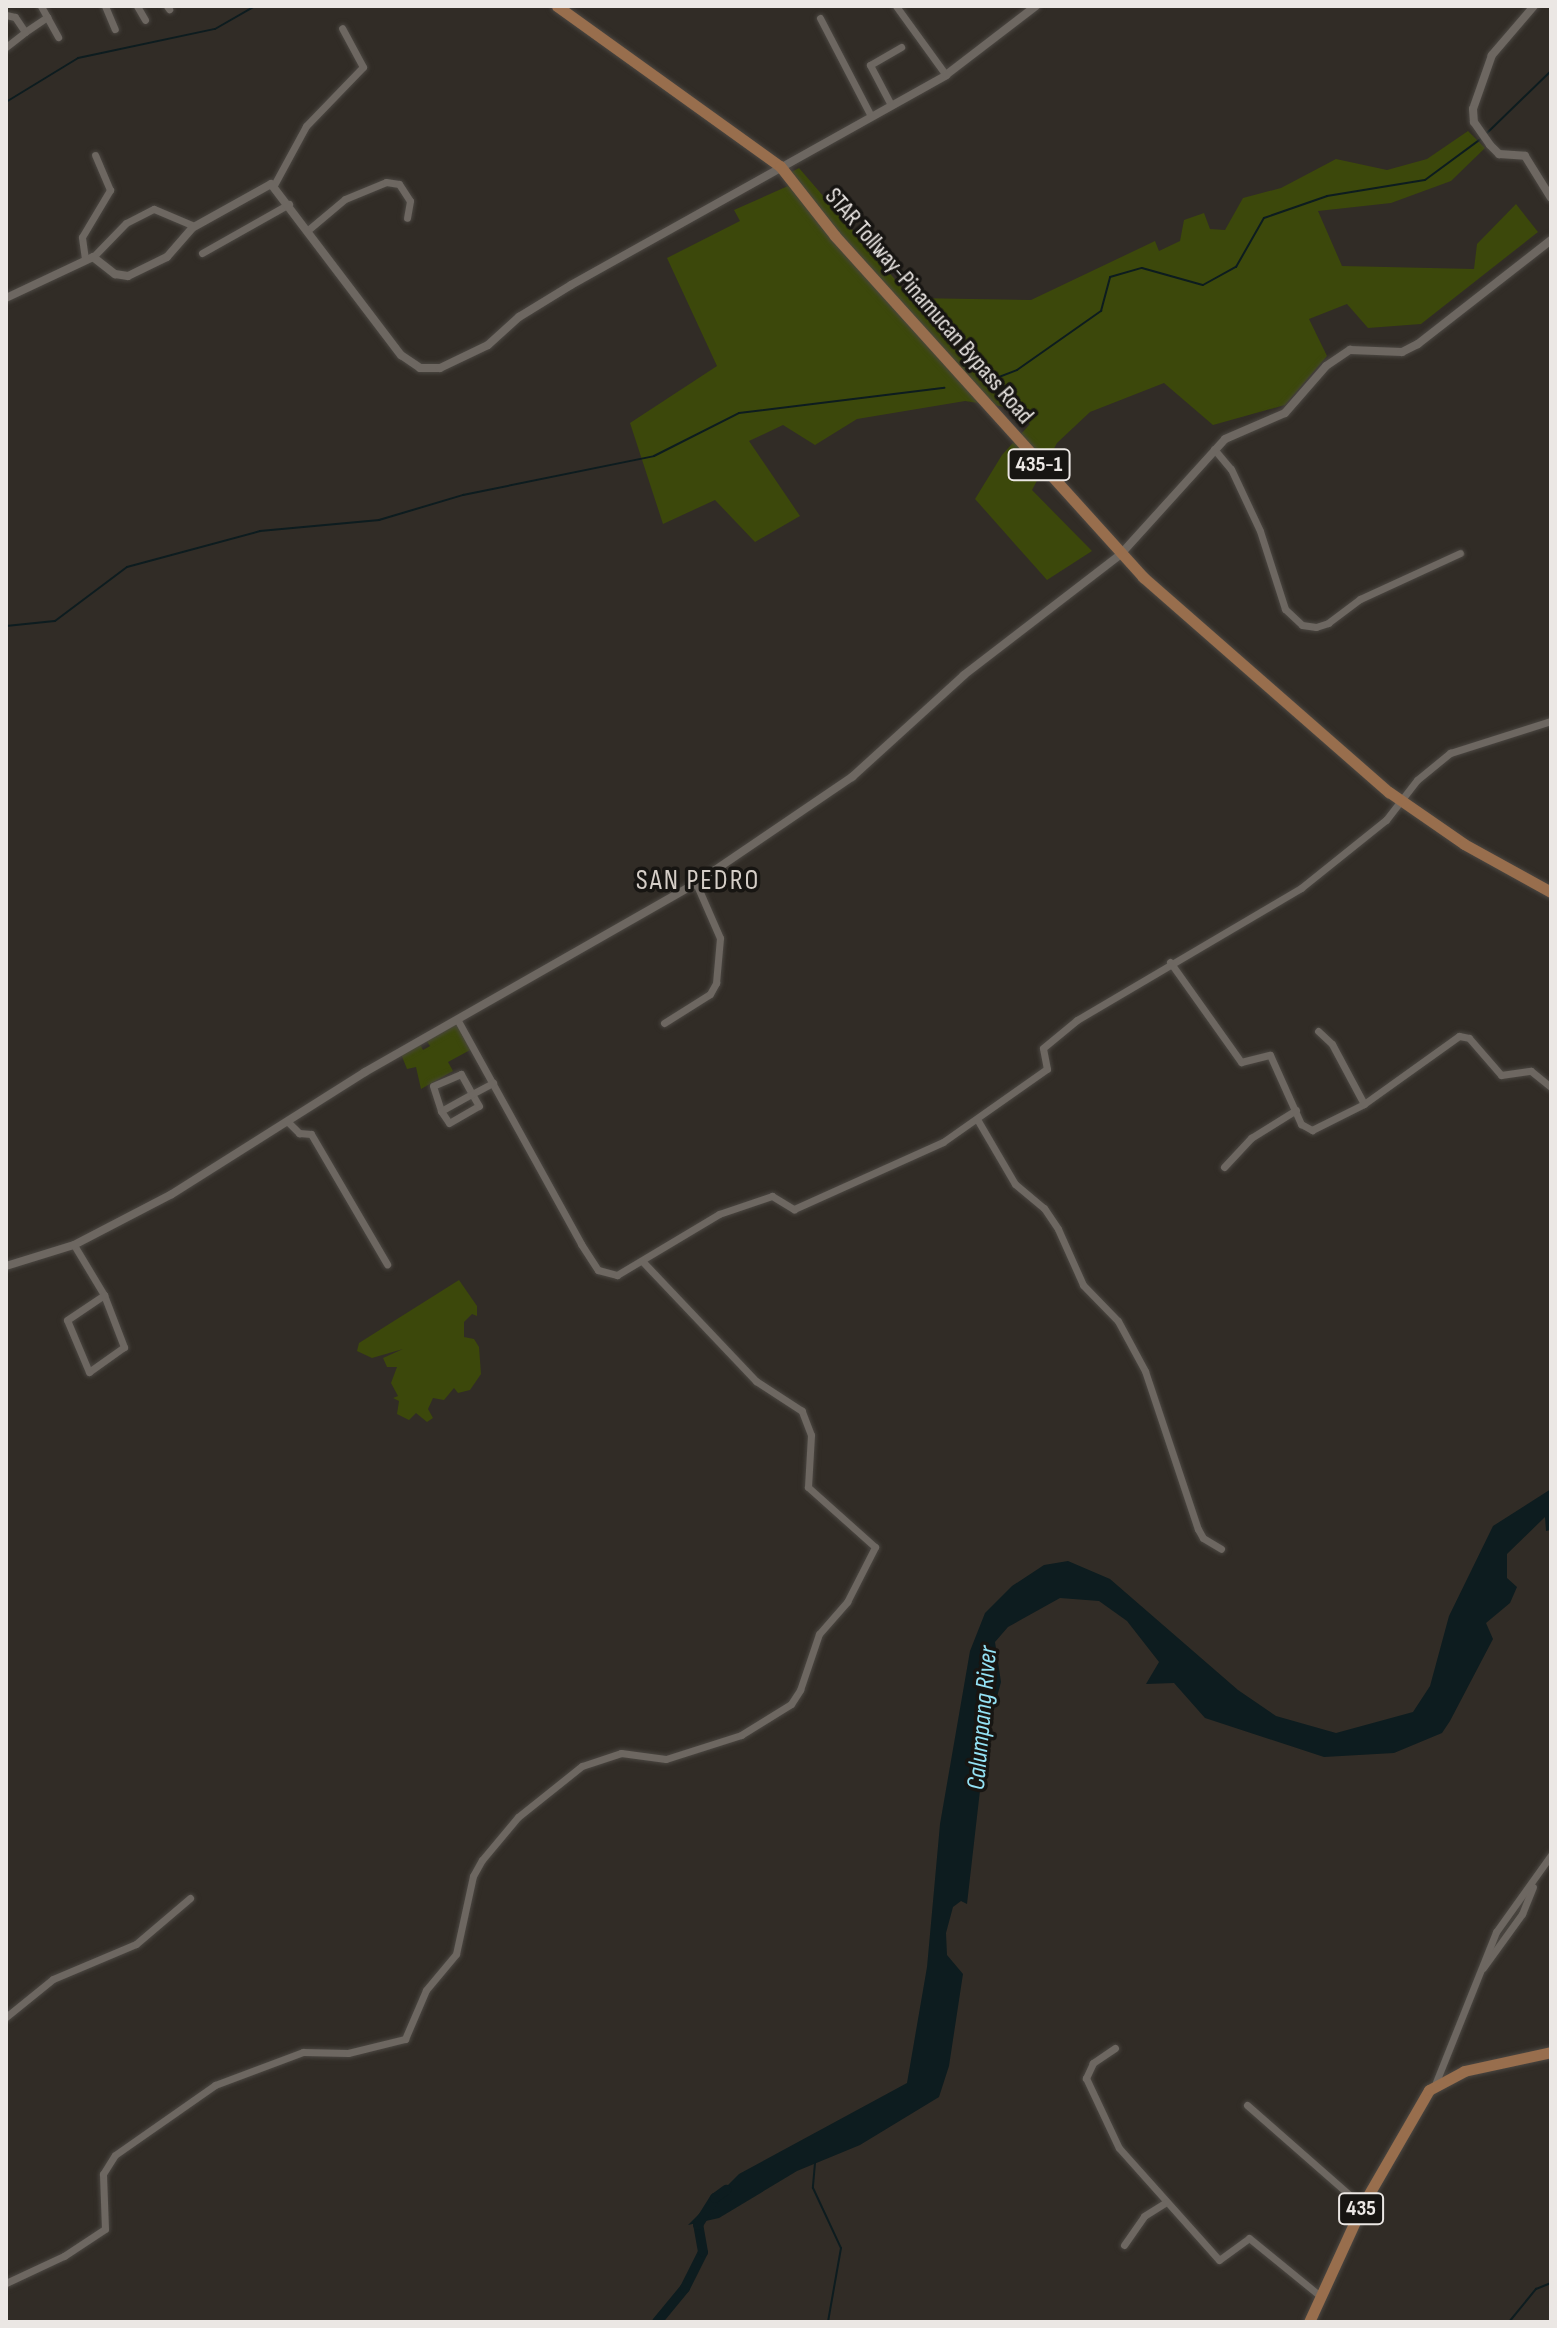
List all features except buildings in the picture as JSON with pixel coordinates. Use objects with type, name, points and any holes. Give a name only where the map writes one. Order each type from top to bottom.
[{"type":"main road","name":"STAR Tollway-Pinamucan Bypass Road","points":[[557,6],[780,166],[835,236],[1120,555],[1401,801],[1551,892]]},
{"type":"main road","points":[[1436,2082],[1551,2052]]},
{"type":"main road","name":"435","points":[[1309,2322],[1362,2206],[1436,2082]]},
{"type":"street","points":[[41,6],[58,37]]},
{"type":"street","points":[[105,6],[115,29]]},
{"type":"street","points":[[137,6],[145,20]]},
{"type":"street","points":[[896,6],[946,75]]},
{"type":"street","points":[[274,185],[339,279],[401,355],[415,366],[432,369],[488,345],[525,312],[870,114],[946,75],[1036,6]]},
{"type":"street","points":[[1534,6],[1485,68],[1473,109],[1478,128],[1490,145],[1499,154],[1525,156],[1551,198]]},
{"type":"street","points":[[6,15],[15,17],[25,32]]},
{"type":"street","points":[[6,47],[47,17]]},
{"type":"street","points":[[820,18],[870,114]]},
{"type":"street","points":[[95,155],[110,190],[82,237],[89,258],[115,274],[128,276],[167,257],[194,226],[274,185],[306,126],[361,72],[362,63],[342,28]]},
{"type":"street","points":[[890,103],[870,65],[901,47]]},
{"type":"street","points":[[308,230],[345,199],[386,182],[399,184],[406,193],[413,208],[407,218]]},
{"type":"street","points":[[202,253],[289,204]]},
{"type":"street","points":[[6,298],[89,258],[126,223],[154,209],[194,226]]},
{"type":"street","points":[[6,1266],[74,1245],[172,1194],[457,1019],[696,883],[852,777],[964,675],[1120,555],[1214,449],[1231,435],[1285,413],[1326,366],[1350,350],[1402,352],[1418,344],[1551,240]]},
{"type":"street","points":[[1214,449],[1231,469],[1253,517],[1285,609],[1302,625],[1328,623],[1360,599],[1460,553]]},
{"type":"street","points":[[457,1019],[598,1270],[617,1275],[719,1214],[772,1196],[794,1209],[906,1161],[977,1119],[1047,1069],[1044,1046],[1115,993],[1301,888],[1386,820],[1450,753],[1551,721]]},
{"type":"street","points":[[664,1023],[715,988],[720,938],[696,883]]},
{"type":"street","points":[[1170,962],[1241,1062],[1270,1055],[1306,1129],[1312,1130],[1364,1104],[1459,1036],[1469,1038],[1501,1075],[1531,1071],[1551,1087]]},
{"type":"street","points":[[1318,1031],[1332,1044],[1364,1104]]},
{"type":"street","points":[[458,1073],[479,1109],[449,1123],[441,1111],[433,1086],[458,1073]]},
{"type":"street","points":[[441,1111],[493,1083]]},
{"type":"street","points":[[1224,1167],[1251,1138],[1296,1110]]},
{"type":"street","points":[[977,1119],[1015,1184],[1044,1208],[1058,1229],[1083,1285],[1118,1321],[1145,1371],[1198,1529],[1203,1538],[1221,1549]]},
{"type":"street","points":[[288,1122],[299,1133],[311,1134],[387,1264]]},
{"type":"street","points":[[74,1245],[104,1295],[124,1347],[89,1372],[67,1320],[104,1295]]},
{"type":"street","points":[[6,2283],[64,2256],[105,2229],[103,2174],[115,2155],[142,2131],[215,2085],[303,2052],[348,2053],[405,2039],[426,1990],[456,1954],[482,1860],[518,1817],[582,1766],[621,1753],[666,1759],[741,1735],[791,1704],[800,1690],[819,1634],[847,1602],[875,1547],[808,1487],[811,1435],[802,1411],[756,1381],[643,1262]]},
{"type":"street","points":[[1436,2082],[1496,1932],[1551,1855]]},
{"type":"street","points":[[6,2017],[53,1979],[136,1944],[190,1898]]},
{"type":"street","points":[[1115,2048],[1086,2072],[1087,2084],[1113,2139],[1165,2203],[1219,2260],[1249,2238],[1320,2296]]},
{"type":"street","points":[[1247,2105],[1362,2206]]},
{"type":"street","points":[[1124,2245],[1144,2216],[1165,2203]]},
{"type":"green space","points":[[1468,131],[1485,148],[1451,181],[1391,203],[1318,211],[1342,266],[1474,269],[1477,244],[1516,204],[1538,232],[1421,324],[1368,328],[1347,304],[1309,319],[1327,356],[1285,405],[1213,425],[1164,383],[1090,412],[1057,443],[1032,490],[1092,551],[1047,580],[975,499],[1002,455],[1030,424],[1006,407],[965,401],[857,419],[815,445],[783,425],[749,441],[800,516],[755,542],[715,500],[663,524],[630,423],[717,366],[667,258],[740,221],[734,210],[788,186],[784,176],[799,168],[911,298],[1031,300],[1155,241],[1159,251],[1180,241],[1184,220],[1204,213],[1210,229],[1225,230],[1243,198],[1281,188],[1336,159],[1387,170],[1427,159]]},
{"type":"green space","points":[[458,1022],[472,1049],[448,1062],[453,1071],[421,1089],[416,1067],[407,1069],[401,1054],[420,1044],[423,1050],[430,1046],[426,1040]]},
{"type":"green space","points":[[459,1280],[477,1306],[477,1316],[472,1314],[464,1322],[464,1337],[474,1339],[479,1347],[481,1374],[470,1390],[458,1393],[454,1388],[444,1400],[433,1398],[428,1409],[433,1418],[427,1422],[416,1413],[409,1420],[397,1414],[399,1401],[393,1398],[398,1396],[391,1383],[397,1367],[387,1367],[383,1358],[403,1349],[372,1358],[357,1351],[359,1343]]},
{"type":"water","points":[[1551,1489],[1551,1530],[1546,1531],[1545,1517],[1507,1554],[1507,1578],[1517,1587],[1510,1603],[1486,1623],[1493,1639],[1450,1721],[1442,1733],[1394,1753],[1324,1757],[1205,1718],[1174,1683],[1146,1684],[1159,1662],[1127,1621],[1099,1601],[1060,1598],[1008,1627],[995,1642],[1001,1682],[986,1738],[967,1904],[961,1901],[953,1907],[946,1933],[947,1955],[963,1974],[949,2066],[939,2097],[860,2145],[797,2171],[719,2218],[688,2225],[739,2174],[907,2083],[927,1967],[940,1824],[970,1651],[985,1613],[1012,1586],[1044,1565],[1068,1561],[1110,1579],[1238,1690],[1276,1716],[1336,1733],[1413,1712],[1430,1686],[1449,1616],[1493,1526]]},
{"type":"waterway","points":[[6,102],[78,58],[215,29],[255,6]]},
{"type":"waterway","points":[[1487,133],[1551,71]]},
{"type":"waterway","points":[[986,382],[1017,370],[1101,311],[1110,277],[1142,268],[1203,285],[1236,267],[1264,218],[1327,196],[1425,180],[1482,138]]},
{"type":"waterway","points":[[6,626],[55,621],[127,567],[260,531],[379,520],[463,495],[654,456],[739,413],[944,388]]},
{"type":"waterway","points":[[815,2163],[813,2188],[841,2248],[828,2322]]},
{"type":"waterway","name":"Calumpang River","points":[[657,2322],[685,2288],[703,2252],[698,2225],[715,2198],[726,2190]]},
{"type":"waterway","points":[[1509,2322],[1536,2289],[1551,2283]]},
{"type":"district","name":"SAN PEDRO","points":[[698,881]]}]
